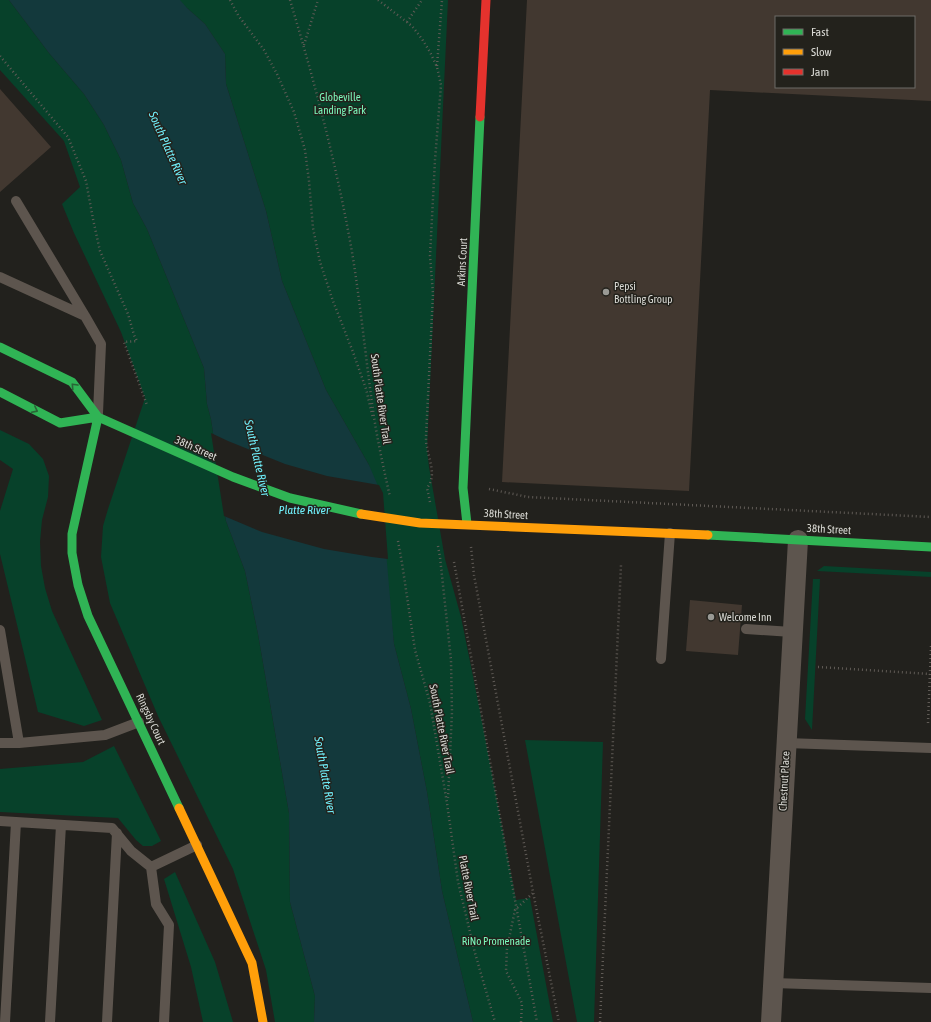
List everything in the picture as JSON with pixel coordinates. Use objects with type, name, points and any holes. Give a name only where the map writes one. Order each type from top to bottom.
[{"type":"street","name":"Arkins Court","points":[[467,524],[463,488],[486,0]]},
{"type":"street","points":[[0,347],[72,382],[98,416],[60,423],[0,392]]},
{"type":"street","name":"38th Street","points":[[98,416],[233,477],[290,498],[354,512],[420,523],[670,533],[931,547]]},
{"type":"street","name":"Ringsby Court","points":[[98,416],[72,534],[72,553],[78,585],[88,616],[252,963],[263,1022]]},
{"type":"street","name":"Chestnut Place","points":[[771,1022],[798,540]]},
{"type":"lane","points":[[16,201],[101,344],[98,416]]},
{"type":"lane","points":[[0,277],[85,316]]},
{"type":"lane","points":[[661,659],[670,533]]},
{"type":"lane","points":[[746,629],[792,632]]},
{"type":"lane","points":[[0,630],[19,743]]},
{"type":"lane","points":[[0,743],[19,743],[105,735],[139,722]]},
{"type":"lane","points":[[786,743],[931,748]]},
{"type":"lane","points":[[0,821],[112,828],[131,851],[151,867],[156,904],[169,925],[164,1022]]},
{"type":"lane","points":[[5,1022],[16,822]]},
{"type":"lane","points":[[50,1022],[61,825]]},
{"type":"lane","points":[[107,1022],[117,833]]},
{"type":"lane","points":[[151,867],[197,845]]},
{"type":"lane","points":[[773,983],[931,988]]},
{"type":"path","points":[[230,0],[238,15],[264,50],[277,74],[294,112],[305,150],[314,228],[320,262],[366,389],[378,438]]},
{"type":"path","name":"South Platte River Trail","points":[[290,0],[318,97],[352,252],[374,417],[390,500]]},
{"type":"path","points":[[304,46],[318,0]]},
{"type":"path","points":[[378,0],[412,26],[430,52],[437,67]]},
{"type":"path","points":[[407,22],[422,0]]},
{"type":"path","points":[[428,493],[427,488],[432,477],[426,437],[433,294],[430,256],[440,85],[437,67],[442,0]]},
{"type":"path","points":[[0,56],[68,137],[86,181],[100,251],[128,314],[136,342],[124,342],[147,405]]},
{"type":"path","points":[[489,489],[528,497],[931,518]]},
{"type":"path","points":[[467,524],[476,583],[559,1022]]},
{"type":"path","name":"South Platte River Trail","points":[[398,539],[415,650],[430,703],[447,803]]},
{"type":"path","points":[[440,557],[451,660],[452,712],[447,803]]},
{"type":"path","points":[[454,562],[537,1022]]},
{"type":"path","points":[[600,1022],[621,565]]},
{"type":"path","points":[[928,723],[931,646]]},
{"type":"path","points":[[818,667],[930,674]]},
{"type":"path","name":"Platte River Trail","points":[[447,803],[458,882],[475,953],[495,1022]]},
{"type":"path","points":[[521,1022],[522,1003],[506,971],[507,948],[515,910],[534,892]]},
{"type":"green space","points":[[0,0],[9,0],[49,53],[84,94],[104,125],[121,160],[133,203],[147,229],[204,368],[207,404],[211,419],[226,521],[245,571],[258,634],[289,813],[290,902],[315,996],[314,1022],[275,1022],[266,970],[233,869],[158,716],[110,603],[101,557],[103,526],[145,398],[121,332],[74,233],[62,204],[80,187],[64,141],[0,70]]},
{"type":"green space","name":"Globeville Landing Park","points":[[168,0],[448,0],[427,449],[445,559],[461,617],[516,900],[530,898],[553,1022],[473,1022],[442,891],[427,792],[411,709],[394,644],[389,598],[369,465],[326,390],[282,281],[266,211],[226,84],[225,54],[205,24],[187,8]]},
{"type":"green space","points":[[0,430],[29,444],[43,459],[49,476],[48,497],[42,520],[40,542],[41,566],[45,588],[52,611],[102,720],[84,726],[38,712],[0,554],[0,511],[13,469],[0,460]]},
{"type":"green space","points":[[824,566],[931,572],[931,577],[817,571]]},
{"type":"green space","points":[[813,579],[820,579],[812,730],[805,719]]},
{"type":"green space","points":[[525,740],[603,742],[594,1022],[577,1022]]},
{"type":"green space","points":[[114,746],[161,841],[152,846],[143,846],[136,840],[118,818],[0,812],[0,769],[83,762]]},
{"type":"green space","points":[[175,872],[215,962],[233,1022],[203,1022],[191,967],[164,879]]},
{"type":"water","name":"Platte River","points":[[9,0],[180,0],[205,24],[225,54],[226,84],[266,211],[282,281],[326,390],[369,465],[381,493],[394,644],[411,709],[427,792],[442,891],[473,1022],[314,1022],[315,996],[290,902],[289,813],[258,634],[245,571],[226,521],[211,419],[207,404],[204,368],[147,229],[133,203],[121,160],[104,125],[84,94],[49,53]]},
{"type":"pier","points":[[211,433],[285,464],[327,476],[379,485],[383,493],[388,559],[324,549],[262,532],[224,516]]},
{"type":"building","name":"Pepsi Bottling Group","points":[[527,0],[931,0],[931,101],[710,90],[689,491],[502,482]]},
{"type":"building","points":[[0,89],[51,147],[0,192]]},
{"type":"building","points":[[690,600],[742,605],[738,655],[686,651]]},
{"type":"traffic: fast","points":[[467,524],[463,488],[480,117]]},
{"type":"traffic: fast","points":[[0,347],[72,382],[98,417],[233,477],[290,498],[361,514]]},
{"type":"traffic: fast","points":[[0,392],[60,423],[98,417]]},
{"type":"traffic: fast","points":[[98,417],[72,534],[72,553],[78,585],[88,616],[179,808]]},
{"type":"traffic: fast","points":[[708,535],[931,547]]},
{"type":"traffic: slow","points":[[361,514],[420,523],[708,535]]},
{"type":"traffic: slow","points":[[179,808],[252,963],[263,1022]]},
{"type":"traffic: jam","points":[[480,117],[486,0]]},
{"type":"place","name":"Pepsi Bottling Group","points":[[606,292]]},
{"type":"place","name":"Welcome Inn","points":[[711,617]]},
{"type":"water label","name":"South Platte River","points":[[168,148]]},
{"type":"water label","name":"South Platte River","points":[[257,458]]},
{"type":"water label","name":"South Platte River","points":[[325,775]]},
{"type":"park label","name":"RiNo Promenade","points":[[496,941]]}]
